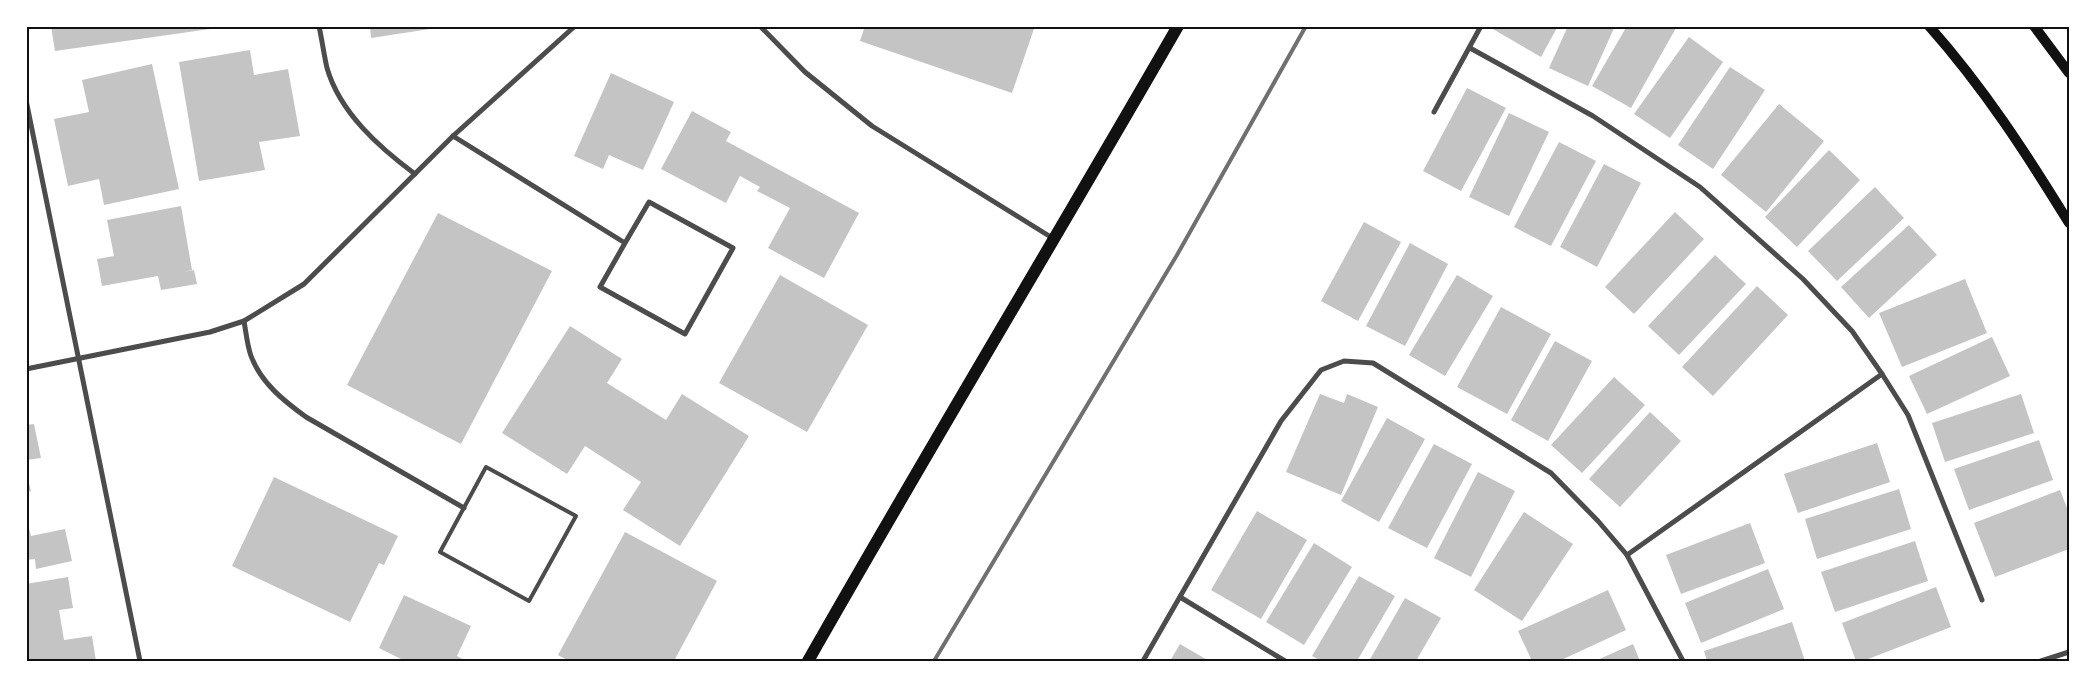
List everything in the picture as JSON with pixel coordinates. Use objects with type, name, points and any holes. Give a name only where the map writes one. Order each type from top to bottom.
[{"type":"main road","points":[[808,661],[921,463],[1055,239],[1178,26]]},
{"type":"main road","points":[[1929,26],[1957,58],[2014,134],[2069,223]]},
{"type":"main road","points":[[2034,26],[2069,73]]},
{"type":"street","points":[[319,26],[327,68],[344,104],[357,121],[390,155],[415,174]]},
{"type":"street","points":[[26,370],[210,332],[244,321],[304,284],[453,136],[574,26]]},
{"type":"street","points":[[760,26],[805,72],[872,126],[1055,239]]},
{"type":"street","points":[[1434,112],[1481,26]]},
{"type":"street","points":[[1470,48],[1593,116],[1700,187],[1803,279],[1852,331],[1908,415],[1982,600]]},
{"type":"street","points":[[26,100],[140,661]]},
{"type":"street","points":[[453,136],[625,243]]},
{"type":"street","points":[[649,202],[733,248],[685,334],[600,287],[625,243],[649,202]]},
{"type":"street","points":[[244,321],[252,357],[266,381],[284,401],[306,417],[464,508]]},
{"type":"street","points":[[1142,661],[1281,421],[1321,370],[1344,361],[1373,363],[1405,385],[1551,473],[1598,521],[1627,555],[1683,661]]},
{"type":"street","points":[[1627,555],[1882,374]]},
{"type":"street","points":[[1180,597],[1285,661]]},
{"type":"street","points":[[2041,661],[2069,652]]},
{"type":"lane","points":[[486,467],[576,516],[529,601],[440,552],[464,508],[486,467]]},
{"type":"building","points":[[51,26],[224,26],[224,27],[55,51]]},
{"type":"building","points":[[370,26],[443,26],[443,27],[371,38]]},
{"type":"building","points":[[865,26],[1035,26],[1012,93],[860,41]]},
{"type":"building","points":[[1492,26],[1558,26],[1541,57],[1491,28]]},
{"type":"building","points":[[1568,26],[1615,26],[1588,86],[1549,68]]},
{"type":"building","points":[[1627,26],[1672,26],[1676,28],[1631,108],[1592,86]]},
{"type":"building","points":[[1689,37],[1723,62],[1670,138],[1634,114]]},
{"type":"building","points":[[250,50],[254,75],[288,69],[300,136],[259,142],[265,170],[199,181],[179,62]]},
{"type":"building","points":[[152,64],[179,189],[104,205],[99,179],[68,186],[54,119],[89,112],[82,80]]},
{"type":"building","points":[[1730,67],[1765,90],[1713,169],[1678,145]]},
{"type":"building","points":[[611,73],[674,102],[643,170],[609,155],[603,169],[574,156]]},
{"type":"building","points":[[1467,88],[1506,108],[1461,191],[1423,171]]},
{"type":"building","points":[[1779,104],[1824,141],[1766,212],[1721,175]]},
{"type":"building","points":[[692,111],[731,132],[726,141],[859,213],[824,278],[768,248],[790,208],[757,191],[760,187],[740,176],[726,203],[661,169]]},
{"type":"building","points":[[1509,113],[1549,132],[1509,216],[1469,197]]},
{"type":"building","points":[[1559,142],[1596,161],[1551,246],[1514,227]]},
{"type":"building","points":[[1829,150],[1860,180],[1797,247],[1765,217]]},
{"type":"building","points":[[1604,164],[1641,183],[1597,267],[1560,247]]},
{"type":"building","points":[[1875,187],[1904,218],[1837,281],[1808,251]]},
{"type":"building","points":[[181,206],[192,270],[183,272],[194,270],[197,284],[161,290],[158,276],[102,286],[97,259],[114,256],[107,220]]},
{"type":"building","points":[[1675,212],[1704,239],[1634,314],[1605,287]]},
{"type":"building","points":[[438,213],[552,271],[461,444],[347,385]]},
{"type":"building","points":[[1364,222],[1401,242],[1358,321],[1321,301]]},
{"type":"building","points":[[1909,225],[1937,255],[1869,318],[1841,287]]},
{"type":"building","points":[[1410,243],[1448,264],[1405,346],[1366,326]]},
{"type":"building","points":[[1715,255],[1746,284],[1679,355],[1648,326]]},
{"type":"building","points":[[780,275],[868,325],[807,432],[719,383]]},
{"type":"building","points":[[1457,275],[1493,296],[1445,376],[1409,355]]},
{"type":"building","points":[[1965,279],[1987,333],[1902,367],[1879,313]]},
{"type":"building","points":[[1757,286],[1788,315],[1713,396],[1682,367]]},
{"type":"building","points":[[1501,307],[1551,334],[1507,414],[1457,387]]},
{"type":"building","points":[[570,326],[622,359],[607,383],[666,420],[682,394],[749,436],[680,546],[623,510],[641,482],[585,446],[567,474],[502,433]]},
{"type":"building","points":[[1992,337],[2010,376],[1927,414],[1909,376]]},
{"type":"building","points":[[1555,341],[1592,361],[1548,441],[1511,420]]},
{"type":"building","points":[[1614,377],[1645,405],[1582,473],[1551,445]]},
{"type":"building","points":[[1320,394],[1344,403],[1347,394],[1378,407],[1341,495],[1286,472]]},
{"type":"building","points":[[2021,394],[2034,433],[1945,462],[1932,423]]},
{"type":"building","points":[[1650,412],[1681,441],[1620,507],[1589,479]]},
{"type":"building","points":[[1387,418],[1425,439],[1379,522],[1341,501]]},
{"type":"building","points":[[34,424],[41,458],[26,460],[26,425]]},
{"type":"building","points":[[2039,440],[2053,480],[1969,510],[1954,469]]},
{"type":"building","points":[[1877,443],[1890,482],[1798,513],[1784,474]]},
{"type":"building","points":[[1434,444],[1472,464],[1427,548],[1388,528]]},
{"type":"building","points":[[26,471],[31,491],[26,492]]},
{"type":"building","points":[[1478,472],[1515,491],[1471,577],[1434,558]]},
{"type":"building","points":[[274,477],[398,536],[384,565],[379,563],[350,622],[232,566]]},
{"type":"building","points":[[1899,489],[1911,529],[1817,559],[1805,519]]},
{"type":"building","points":[[2060,490],[2069,513],[2069,549],[1995,577],[1974,523]]},
{"type":"building","points":[[1257,511],[1307,540],[1261,619],[1211,590]]},
{"type":"building","points":[[1524,512],[1573,544],[1522,621],[1474,590]]},
{"type":"building","points":[[26,518],[31,536],[65,529],[72,561],[36,569],[35,559],[26,560]]},
{"type":"building","points":[[1750,523],[1765,563],[1681,594],[1666,555]]},
{"type":"building","points":[[625,532],[717,581],[674,661],[569,661],[558,655]]},
{"type":"building","points":[[1915,541],[1928,581],[1835,612],[1821,572]]},
{"type":"building","points":[[1314,543],[1352,567],[1304,645],[1266,622]]},
{"type":"building","points":[[1768,569],[1784,609],[1701,643],[1685,603]]},
{"type":"building","points":[[1359,576],[1395,596],[1357,661],[1321,661],[1312,656]]},
{"type":"building","points":[[68,577],[73,608],[59,610],[64,640],[92,636],[96,661],[26,661],[26,584]]},
{"type":"building","points":[[1936,587],[1951,627],[1863,661],[1856,661],[1842,623]]},
{"type":"building","points":[[1608,590],[1626,630],[1559,661],[1532,661],[1518,631]]},
{"type":"building","points":[[404,595],[471,626],[457,656],[466,661],[405,661],[379,648]]},
{"type":"building","points":[[1405,598],[1441,618],[1416,661],[1369,661]]},
{"type":"building","points":[[1792,622],[1805,661],[1707,661],[1704,651]]},
{"type":"building","points":[[1180,644],[1209,661],[1170,661]]},
{"type":"building","points":[[1633,644],[1640,661],[1595,661]]},
{"type":"railway","points":[[934,661],[1177,255],[1306,26]]}]
